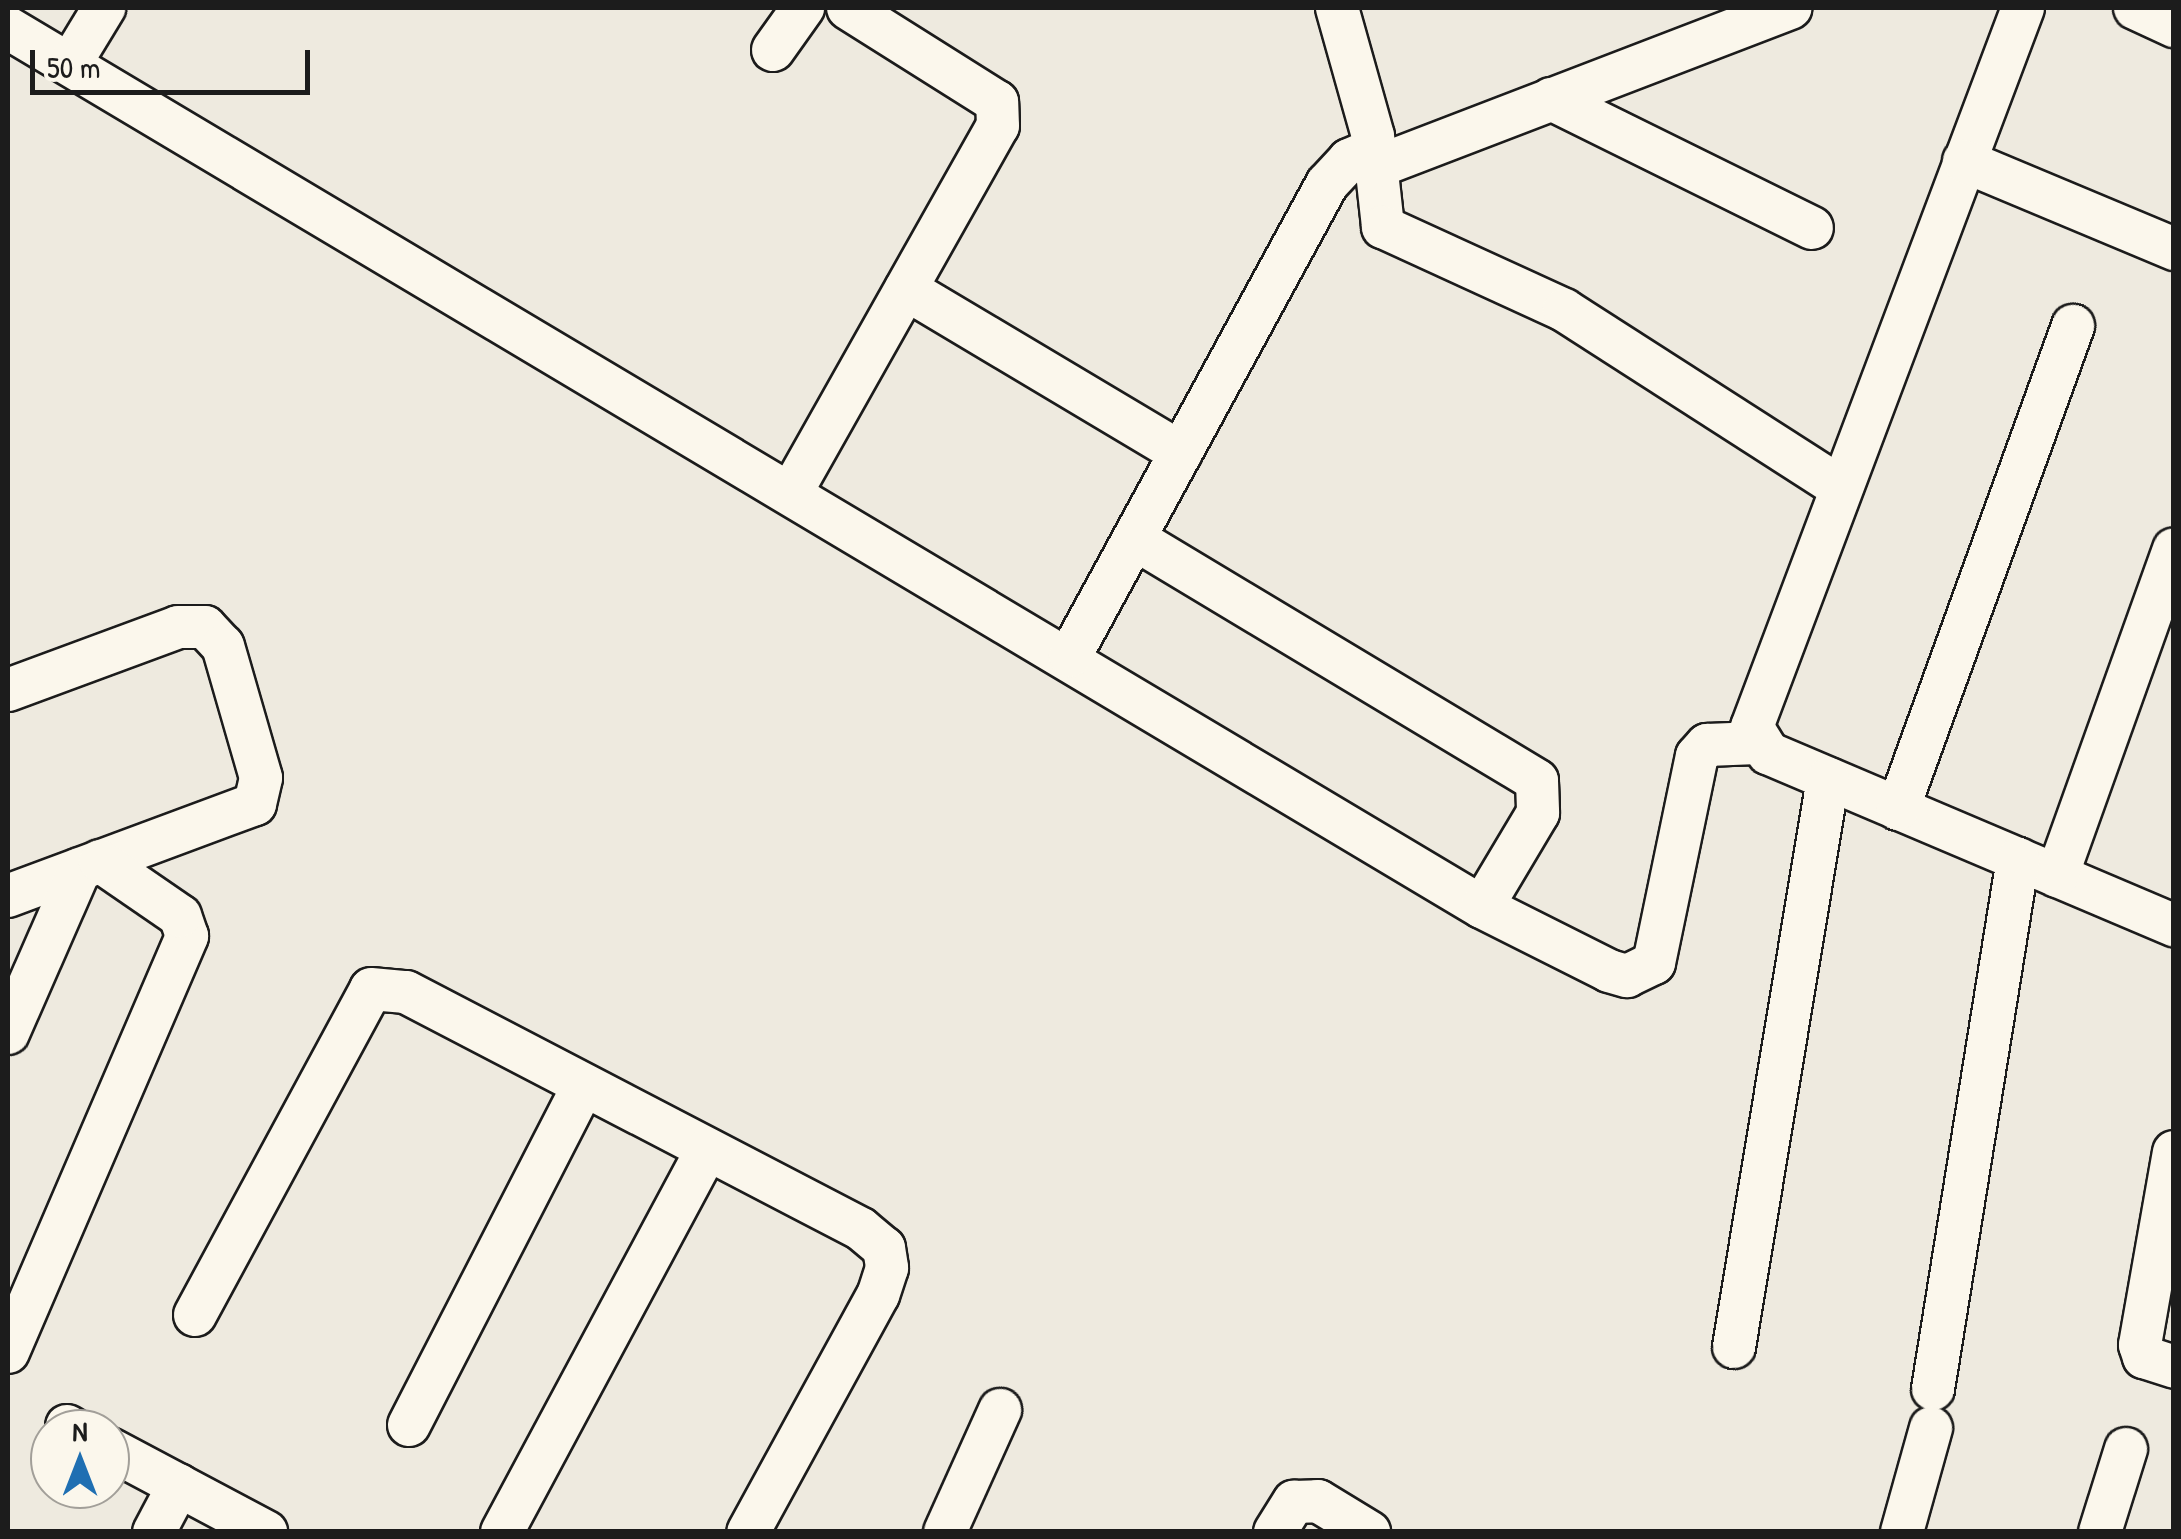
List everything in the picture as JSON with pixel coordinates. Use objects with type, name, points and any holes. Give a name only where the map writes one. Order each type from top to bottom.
[{"type":"street","points":[[70,64],[104,8]]},
{"type":"street","points":[[773,50],[804,8]]},
{"type":"street","points":[[792,491],[998,126],[997,102],[848,8]]},
{"type":"street","points":[[1337,8],[1375,158],[1378,212],[1395,236],[1564,310],[1840,488]]},
{"type":"street","points":[[1070,656],[1327,184],[1349,160],[1375,158],[1551,99],[1790,8]]},
{"type":"street","points":[[1757,743],[1756,709],[2023,8]]},
{"type":"street","points":[[2136,8],[2174,26]]},
{"type":"street","points":[[8,28],[1070,656],[1482,907],[1609,972],[1643,973],[1659,950],[1696,756],[1707,744],[1757,743],[1898,809],[2174,925]]},
{"type":"street","points":[[1551,99],[1812,228]]},
{"type":"street","points":[[1964,161],[2174,249]]},
{"type":"street","points":[[906,289],[1181,453]]},
{"type":"street","points":[[1898,809],[2073,326]]},
{"type":"street","points":[[1136,539],[1536,781],[1538,812],[1482,907]]},
{"type":"street","points":[[2057,876],[2174,549]]},
{"type":"street","points":[[8,690],[192,624],[218,634],[261,778],[255,804],[8,896]]},
{"type":"street","points":[[1734,1347],[1828,778]]},
{"type":"street","points":[[1902,1532],[1932,1408],[2018,859]]},
{"type":"street","points":[[8,1032],[90,865]]},
{"type":"street","points":[[8,1352],[187,936],[180,916],[90,865]]},
{"type":"street","points":[[195,1315],[372,990],[406,992],[861,1229],[884,1248],[887,1268],[748,1532]]},
{"type":"street","points":[[409,1424],[584,1084]]},
{"type":"street","points":[[502,1532],[707,1149]]},
{"type":"street","points":[[2174,1152],[2140,1345],[2144,1357],[2174,1367]]},
{"type":"street","points":[[945,1532],[1000,1410]]},
{"type":"street","points":[[2100,1532],[2126,1449]]},
{"type":"street","points":[[130,1459],[266,1532]]},
{"type":"street","points":[[154,1532],[179,1485]]},
{"type":"street","points":[[1275,1532],[1294,1502],[1318,1501],[1369,1532]]}]
